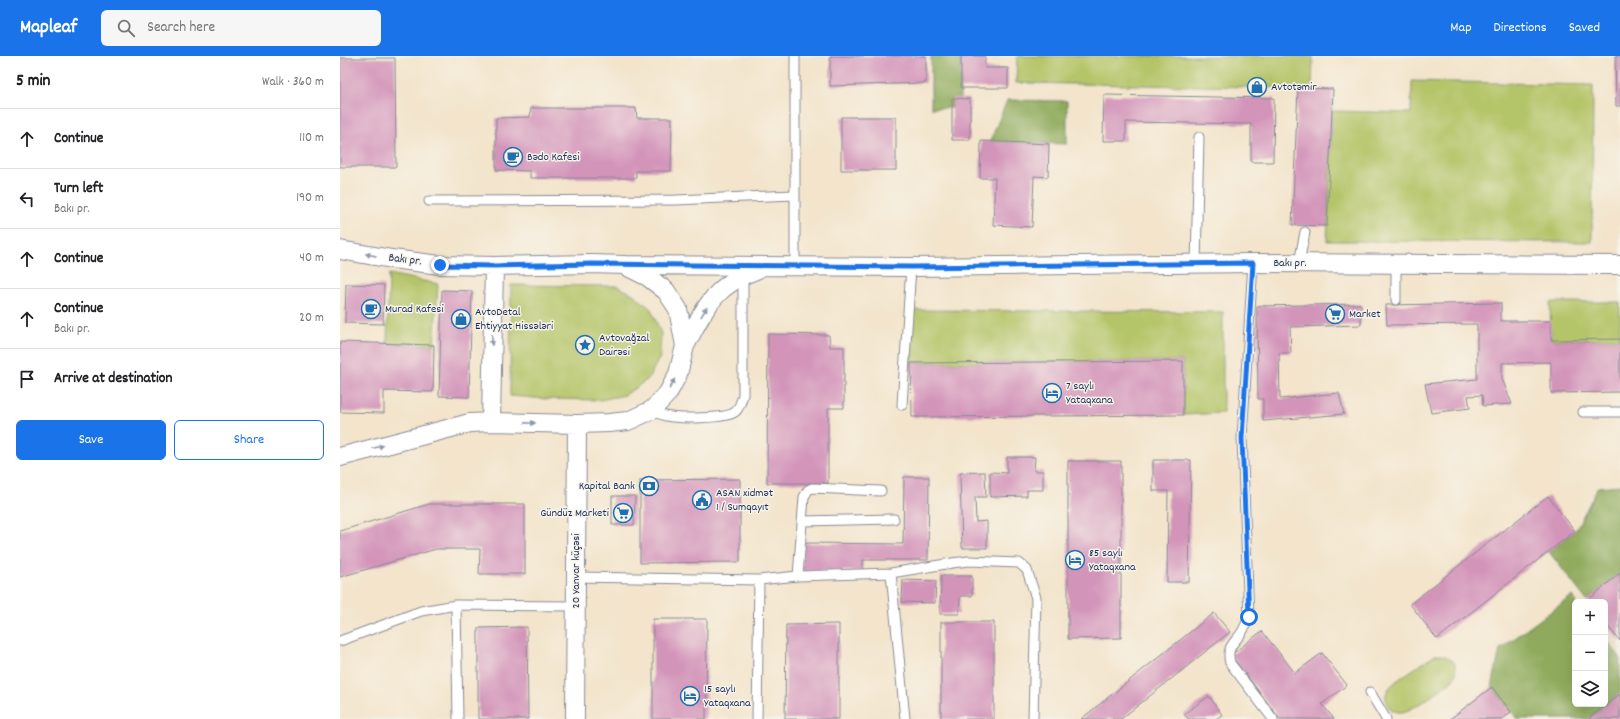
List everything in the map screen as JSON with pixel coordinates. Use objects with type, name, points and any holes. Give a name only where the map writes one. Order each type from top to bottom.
[{"type":"street","name":"Bakı pr.","points":[[340,250],[432,264],[494,266],[592,264],[912,267],[1253,263],[1620,265]]},
{"type":"street","points":[[624,265],[648,277],[666,291],[678,309],[685,346]]},
{"type":"street","points":[[490,422],[494,266]]},
{"type":"street","points":[[340,457],[470,423],[608,423],[628,420],[652,410],[668,393],[678,374],[685,346],[702,314],[715,295],[727,284],[743,274],[766,266]]},
{"type":"street","name":"20 Yanvar küçəsi","points":[[575,719],[577,424]]},
{"type":"lane","points":[[795,56],[795,267]]},
{"type":"lane","points":[[1196,264],[1199,137]]},
{"type":"lane","points":[[429,201],[676,200],[795,195]]},
{"type":"lane","points":[[1299,263],[1305,232]]},
{"type":"lane","points":[[1253,263],[1242,438],[1249,617],[1242,631],[1231,645],[1228,654],[1230,663],[1273,719]]},
{"type":"lane","points":[[1396,264],[1396,300]]},
{"type":"lane","points":[[902,405],[912,267]]},
{"type":"lane","points":[[652,410],[667,416],[684,418],[727,416],[735,411],[740,405],[743,395],[743,274]]},
{"type":"lane","points":[[1583,412],[1620,412]]},
{"type":"lane","points":[[798,576],[804,497],[808,490],[812,488],[881,490]]},
{"type":"lane","points":[[802,521],[894,520]]},
{"type":"lane","points":[[575,577],[759,580],[798,576],[891,573],[969,561],[1019,562],[1027,570],[1036,598],[1033,719]]},
{"type":"lane","points":[[891,573],[905,719]]},
{"type":"lane","points":[[758,719],[759,580]]},
{"type":"lane","points":[[456,604],[458,719]]},
{"type":"lane","points":[[340,641],[421,611],[456,604],[575,606]]},
{"type":"lane","points":[[1370,692],[1386,719]]},
{"type":"green space","points":[[931,56],[961,56],[960,99],[952,99],[952,108],[931,108]]},
{"type":"green space","points":[[1017,56],[1313,56],[1312,88],[1016,83]]},
{"type":"green space","points":[[1412,81],[1593,85],[1592,242],[1327,241],[1332,111],[1411,113]]},
{"type":"green space","points":[[1007,100],[1067,101],[1067,144],[990,142]]},
{"type":"green space","points":[[389,274],[438,284],[434,345],[387,343]]},
{"type":"green space","name":"Avtovağzal Dairəsi","points":[[511,285],[617,286],[633,294],[651,309],[661,333],[660,357],[648,379],[625,395],[600,400],[546,399],[510,396]]},
{"type":"green space","points":[[1550,302],[1620,302],[1620,339],[1551,340]]},
{"type":"green space","points":[[910,310],[1223,312],[1223,413],[1183,415],[1183,361],[911,363]]},
{"type":"green space","points":[[1620,485],[1620,573],[1589,599],[1585,599],[1549,552],[1575,531],[1598,487]]},
{"type":"green space","points":[[1572,596],[1574,599],[1572,599],[1572,707],[1603,707],[1588,719],[1517,719],[1492,687],[1500,649]]},
{"type":"green space","points":[[1608,642],[1620,657],[1620,694],[1608,703]]},
{"type":"green space","points":[[1435,655],[1446,656],[1455,663],[1456,675],[1452,681],[1411,709],[1400,712],[1391,710],[1386,700],[1389,688]]},
{"type":"building","points":[[830,56],[926,56],[926,83],[830,86]]},
{"type":"building","points":[[961,56],[985,56],[985,68],[1008,68],[1008,88],[961,88]]},
{"type":"building","points":[[1615,56],[1620,56],[1620,106],[1616,106]]},
{"type":"building","points":[[340,58],[395,58],[396,167],[340,167]]},
{"type":"building","points":[[1298,88],[1333,89],[1327,226],[1292,225]]},
{"type":"building","points":[[1104,95],[1274,98],[1273,162],[1251,162],[1251,124],[1126,122],[1126,141],[1103,141]]},
{"type":"building","points":[[952,98],[970,99],[970,140],[952,140]]},
{"type":"building","points":[[531,108],[636,108],[637,118],[672,118],[671,171],[636,171],[636,178],[530,178],[530,171],[496,170],[496,118],[530,117]]},
{"type":"building","points":[[841,117],[896,117],[896,170],[841,170]]},
{"type":"building","points":[[981,141],[1049,144],[1048,177],[1034,176],[1032,227],[993,225],[995,178],[980,178]]},
{"type":"building","points":[[346,284],[384,285],[383,324],[345,323]]},
{"type":"building","points":[[442,290],[472,291],[469,397],[439,396]]},
{"type":"building","points":[[1501,303],[1501,321],[1551,321],[1551,340],[1620,339],[1620,392],[1551,393],[1551,362],[1502,363],[1502,379],[1512,404],[1483,406],[1482,395],[1468,396],[1470,408],[1431,413],[1425,384],[1477,379],[1477,324],[1387,325],[1386,305]]},
{"type":"building","points":[[1361,304],[1361,325],[1290,327],[1291,353],[1279,353],[1280,399],[1339,393],[1344,414],[1263,421],[1263,399],[1258,399],[1257,306]]},
{"type":"building","points":[[768,334],[829,335],[830,347],[844,347],[844,408],[828,408],[828,483],[767,483]]},
{"type":"building","points":[[340,342],[434,345],[433,392],[384,391],[384,413],[340,412]]},
{"type":"building","points":[[1183,361],[1183,415],[912,417],[911,363]]},
{"type":"building","points":[[1007,457],[1035,457],[1034,471],[1043,471],[1043,490],[1027,490],[1027,496],[990,497],[990,472],[1007,473]]},
{"type":"building","points":[[1153,460],[1191,460],[1189,582],[1167,582],[1168,491],[1153,491]]},
{"type":"building","points":[[1068,461],[1121,461],[1121,638],[1068,639]]},
{"type":"building","points":[[985,472],[986,497],[975,497],[976,522],[987,521],[987,548],[962,548],[960,473]]},
{"type":"building","points":[[904,477],[929,477],[928,560],[863,560],[863,571],[802,571],[803,543],[903,544]]},
{"type":"building","points":[[740,479],[740,562],[640,563],[640,480]]},
{"type":"building","points":[[612,496],[635,496],[634,525],[612,525]]},
{"type":"building","points":[[1548,496],[1575,531],[1437,639],[1410,604]]},
{"type":"building","points":[[429,504],[525,504],[525,574],[479,574],[480,549],[436,549],[340,577],[340,531]]},
{"type":"building","points":[[1620,573],[1620,641],[1608,627],[1608,599],[1589,599]]},
{"type":"building","points":[[941,576],[972,576],[972,596],[960,596],[959,614],[940,614]]},
{"type":"building","points":[[903,580],[936,581],[935,603],[902,602]]},
{"type":"building","points":[[1214,613],[1230,632],[1121,719],[1081,719]]},
{"type":"building","points":[[653,619],[707,619],[706,719],[653,719]]},
{"type":"building","points":[[941,622],[994,622],[994,719],[941,719]]},
{"type":"building","points":[[839,624],[839,719],[785,719],[786,625]]},
{"type":"building","points":[[527,627],[528,719],[478,719],[478,628]]},
{"type":"building","points":[[1262,631],[1295,673],[1322,653],[1347,685],[1322,704],[1334,719],[1280,719],[1231,655]]},
{"type":"building","points":[[1492,687],[1511,712],[1502,719],[1450,719]]},
{"type":"building","points":[[1620,694],[1620,719],[1588,719],[1603,707],[1608,707],[1608,703]]},
{"type":"building","points":[[1209,696],[1222,715],[1216,719],[1188,719],[1184,714]]},
{"type":"place","name":"Avtotəmir","points":[[1257,87]]},
{"type":"place","name":"Bədo Kafesi","points":[[513,157]]},
{"type":"place","name":"Murad Kafesi","points":[[371,309]]},
{"type":"place","name":"Market","points":[[1335,314]]},
{"type":"place","name":"AvtoDetal Ehtiyyat Hissələri","points":[[461,319]]},
{"type":"place","name":"Avtovağzal Dairəsi","points":[[585,345]]},
{"type":"place","name":"7 saylı Yataqxana","points":[[1052,393]]},
{"type":"place","name":"Kapital Bank","points":[[649,486]]},
{"type":"place","name":"ASAN xidmət 1 / Sumqayıt","points":[[702,500]]},
{"type":"place","name":"Gündüz Marketi","points":[[623,513]]},
{"type":"place","name":"85 saylı Yataqxana","points":[[1075,560]]},
{"type":"place","name":"15 saylı Yataqxana","points":[[690,696]]},
{"type":"route","points":[[440,265],[494,266],[592,264],[912,267],[1253,263],[1242,438],[1249,617]]}]
